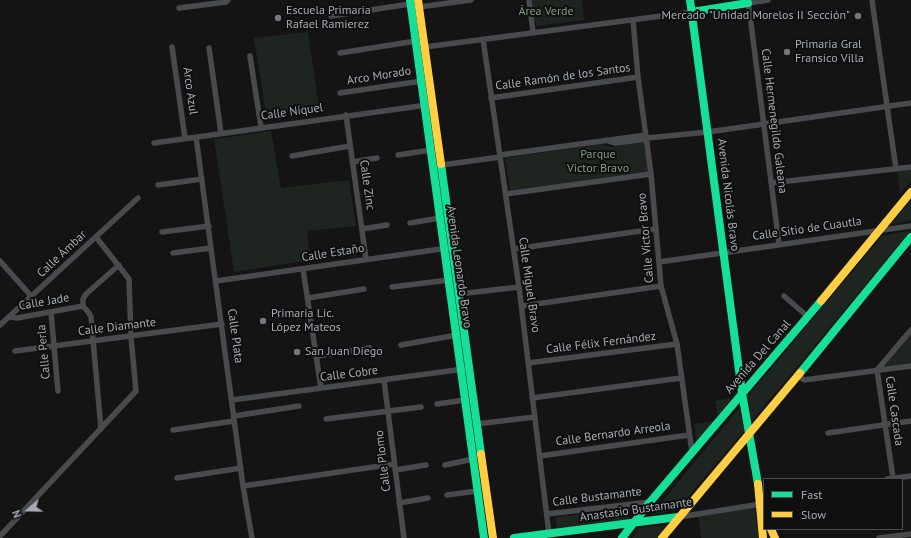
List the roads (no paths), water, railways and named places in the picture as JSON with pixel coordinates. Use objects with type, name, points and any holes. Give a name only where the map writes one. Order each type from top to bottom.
[{"type":"street","points":[[179,8],[226,2],[228,0]]},
{"type":"street","points":[[419,4],[471,0]]},
{"type":"street","points":[[529,0],[533,32]]},
{"type":"street","name":"Avenida Nicolás Bravo","points":[[690,0],[742,394],[762,503],[760,515],[762,538]]},
{"type":"street","points":[[425,47],[692,12],[748,1],[768,0]]},
{"type":"street","points":[[872,0],[896,169]]},
{"type":"street","name":"Calle Hermenegildo Galeana","points":[[748,1],[779,244]]},
{"type":"street","points":[[331,16],[410,2]]},
{"type":"street","name":"Avenida Leonardo Bravo","points":[[410,2],[422,81],[429,104],[442,165],[449,280],[457,335],[476,424],[493,538]]},
{"type":"street","name":"Avenida Leonardo Bravo","points":[[419,4],[425,47],[431,150],[440,218],[459,294],[465,369],[465,400],[484,538]]},
{"type":"street","name":"Calle Víctor Bravo","points":[[633,20],[638,77],[651,174],[661,286],[677,344],[692,452]]},
{"type":"street","name":"Calle Miguel Bravo","points":[[483,39],[522,306],[549,534]]},
{"type":"street","points":[[340,52],[416,41]]},
{"type":"street","name":"Arco Azul","points":[[172,47],[185,138]]},
{"type":"street","points":[[209,48],[221,133]]},
{"type":"street","points":[[250,56],[261,127]]},
{"type":"street","name":"Calle Ramón de los Santos","points":[[491,98],[638,77]]},
{"type":"street","name":"Arco Morado","points":[[340,93],[422,81]]},
{"type":"street","points":[[442,165],[608,139],[616,143],[647,137],[708,132],[911,103]]},
{"type":"street","name":"Calle Níquel","points":[[154,143],[429,104]]},
{"type":"street","name":"Calle Zinc","points":[[346,115],[366,259]]},
{"type":"street","name":"Calle Plata","points":[[196,137],[243,486],[252,538]]},
{"type":"street","points":[[292,156],[350,146]]},
{"type":"street","points":[[398,156],[431,150]]},
{"type":"street","points":[[352,162],[377,158]]},
{"type":"street","points":[[771,184],[911,167]]},
{"type":"street","points":[[506,194],[651,174]]},
{"type":"street","points":[[158,185],[202,179]]},
{"type":"street","name":"Avenida Del Canal","points":[[622,538],[650,502],[808,317],[911,192]]},
{"type":"street","name":"Calle Ámbar","points":[[0,325],[138,198]]},
{"type":"street","points":[[410,223],[440,218]]},
{"type":"street","points":[[362,229],[387,225]]},
{"type":"street","points":[[162,232],[208,226]]},
{"type":"street","name":"Calle Sitio de Cuautla","points":[[659,262],[911,226]]},
{"type":"street","points":[[514,249],[656,229]]},
{"type":"street","points":[[0,536],[136,392],[131,336],[129,279],[96,237]]},
{"type":"street","points":[[662,538],[678,517],[750,434],[911,237]]},
{"type":"street","name":"Calle Estaño","points":[[216,281],[448,247]]},
{"type":"street","points":[[173,253],[212,248]]},
{"type":"street","points":[[0,262],[32,297]]},
{"type":"street","points":[[101,429],[91,317],[82,306],[83,299],[86,294],[119,265]]},
{"type":"street","points":[[303,269],[321,388]]},
{"type":"street","points":[[392,287],[449,280]]},
{"type":"street","points":[[522,306],[661,286]]},
{"type":"street","points":[[459,294],[519,287]]},
{"type":"street","points":[[308,298],[364,289]]},
{"type":"street","points":[[784,296],[808,317]]},
{"type":"street","name":"Calle Jade","points":[[9,318],[17,318],[82,306]]},
{"type":"street","name":"Calle Perla","points":[[51,312],[58,391]]},
{"type":"street","name":"Calle Diamante","points":[[15,352],[222,324]]},
{"type":"street","points":[[877,370],[911,330]]},
{"type":"street","points":[[401,345],[457,335]]},
{"type":"street","name":"Calle Félix Fernández","points":[[528,363],[677,344]]},
{"type":"street","points":[[317,356],[370,348]]},
{"type":"street","points":[[798,375],[804,380],[911,366]]},
{"type":"street","name":"Calle Cobre","points":[[232,400],[465,369]]},
{"type":"street","name":"Calle Cascada","points":[[877,370],[885,425],[890,478]]},
{"type":"street","points":[[532,398],[681,378]]},
{"type":"street","name":"Calle Plomo","points":[[384,380],[404,538]]},
{"type":"street","points":[[437,404],[465,400]]},
{"type":"street","points":[[173,430],[299,406]]},
{"type":"street","points":[[326,419],[421,407]]},
{"type":"street","points":[[476,424],[535,417]]},
{"type":"street","points":[[828,433],[911,421]]},
{"type":"street","name":"Calle Bernardo Arreola","points":[[540,456],[689,435]]},
{"type":"street","points":[[445,465],[473,459]]},
{"type":"street","points":[[243,486],[395,467],[426,465]]},
{"type":"street","points":[[177,478],[241,468]]},
{"type":"street","points":[[897,478],[911,476]]},
{"type":"street","points":[[447,495],[477,491]]},
{"type":"street","points":[[399,503],[428,498]]},
{"type":"street","name":"Calle Bustamante","points":[[547,514],[650,502]]},
{"type":"street","name":"Anastasio Bustamante","points":[[514,538],[678,517],[762,503]]},
{"type":"street","points":[[879,538],[911,534]]},
{"type":"place","name":"Mercado \"Unidad Morelos II Sección\"","points":[[858,16]]},
{"type":"place","name":"Escuela Primaria Rafael Ramierez","points":[[278,18]]},
{"type":"place","name":"Primaria Gral Fransico Villa","points":[[787,52]]},
{"type":"place","name":"Primaria Lic. López Mateos","points":[[263,321]]},
{"type":"place","name":"San Juan Diego","points":[[297,352]]},
{"type":"park label","name":"Área Verde","points":[[546,12]]},
{"type":"park label","name":"Parque Victor Bravo","points":[[598,162]]}]
